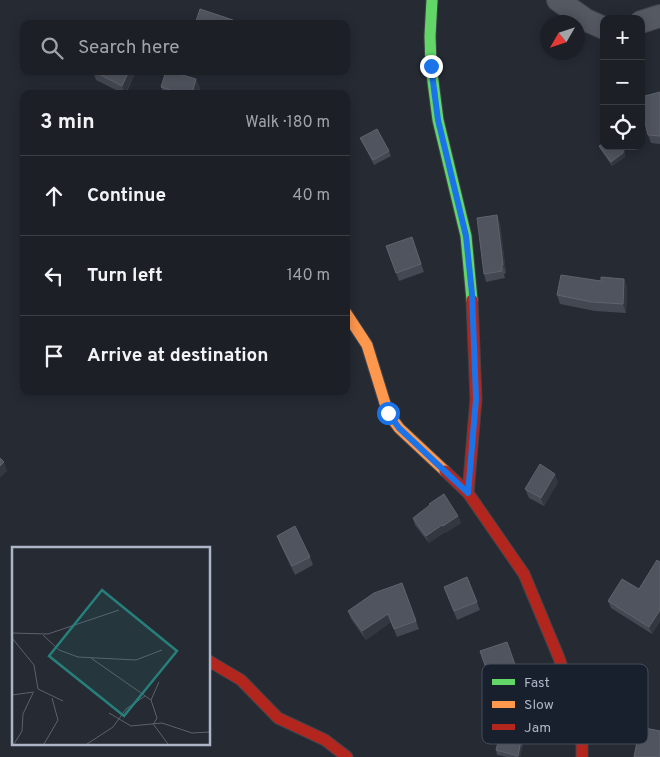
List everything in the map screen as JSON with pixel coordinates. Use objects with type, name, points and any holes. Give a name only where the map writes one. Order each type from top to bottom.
[{"type":"street","points":[[432,0],[431,66],[436,112],[466,236],[472,294],[476,399],[468,493]]},
{"type":"street","points":[[558,0],[586,20],[600,26]]},
{"type":"street","points":[[645,21],[660,16]]},
{"type":"street","points":[[350,319],[367,345],[388,413],[399,428],[468,493],[504,544],[528,582],[561,664]]},
{"type":"street","points":[[210,662],[241,680],[278,718],[325,740],[347,757]]},
{"type":"street","points":[[582,744],[582,757]]},
{"type":"building","points":[[200,9],[233,20],[196,20]]},
{"type":"building","points":[[101,75],[127,75],[122,86]]},
{"type":"building","points":[[165,75],[182,75],[196,79],[193,90],[170,90],[161,87]]},
{"type":"building","points":[[660,92],[660,136],[648,135],[645,123],[645,96]]},
{"type":"building","points":[[377,129],[389,151],[373,160],[360,138]]},
{"type":"building","points":[[602,150],[623,150],[623,153],[611,162]]},
{"type":"building","points":[[497,215],[503,265],[501,266],[502,271],[484,274],[477,218]]},
{"type":"building","points":[[412,237],[421,264],[396,273],[386,246]]},
{"type":"building","points":[[561,275],[601,281],[601,277],[624,279],[623,304],[592,302],[557,295]]},
{"type":"building","points":[[0,458],[4,462],[0,466]]},
{"type":"building","points":[[540,464],[555,474],[541,498],[525,489]]},
{"type":"building","points":[[444,494],[458,516],[426,536],[413,518]]},
{"type":"building","points":[[295,526],[310,557],[292,566],[277,536]]},
{"type":"building","points":[[657,560],[660,562],[660,610],[649,627],[608,601],[622,579],[639,589]]},
{"type":"building","points":[[467,577],[477,602],[454,611],[444,587]]},
{"type":"building","points":[[402,583],[416,621],[394,629],[388,614],[362,631],[348,611],[374,593]]},
{"type":"building","points":[[507,642],[515,664],[485,664],[480,651]]},
{"type":"building","points":[[648,729],[660,731],[660,757],[634,757],[637,744],[648,744]]},
{"type":"building","points":[[498,744],[520,744],[518,756],[496,750]]},
{"type":"traffic: fast","points":[[432,0],[431,66],[438,120],[466,236],[472,300]]},
{"type":"traffic: slow","points":[[350,319],[367,345],[388,413],[399,428],[445,471]]},
{"type":"traffic: jam","points":[[468,493],[476,399],[472,300]]},
{"type":"traffic: jam","points":[[445,471],[468,493],[524,574],[561,664]]},
{"type":"traffic: jam","points":[[210,662],[241,680],[278,718],[325,740],[347,757]]},
{"type":"traffic: jam","points":[[582,744],[582,757]]},
{"type":"route","points":[[388,413],[399,428],[468,493],[476,399],[472,294],[466,236],[438,120],[431,66]]}]
